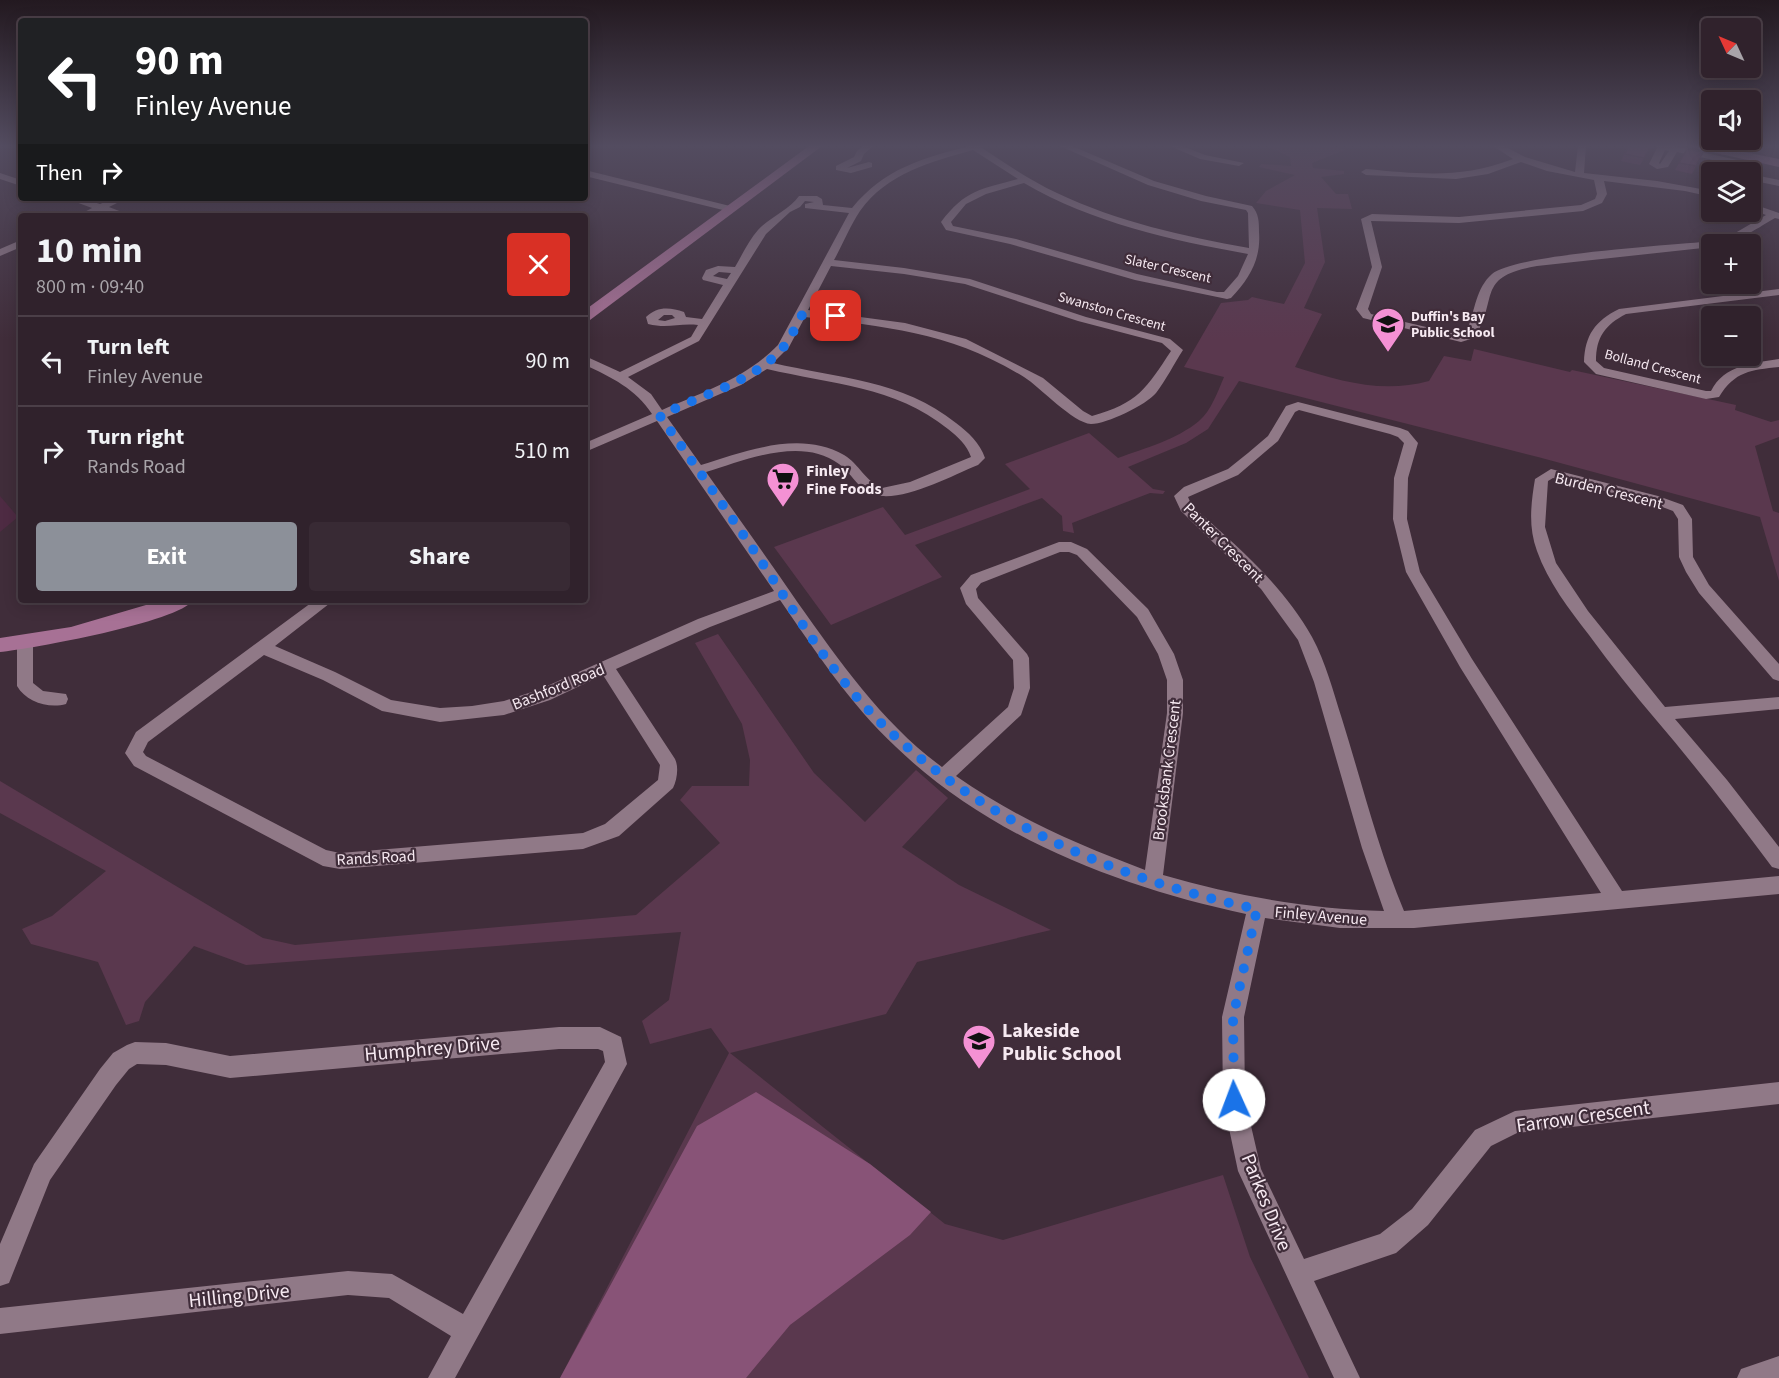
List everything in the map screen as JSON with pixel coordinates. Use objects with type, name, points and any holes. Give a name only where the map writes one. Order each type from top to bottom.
[{"type":"main road","points":[[588,316],[729,210]]},
{"type":"main road","points":[[0,645],[25,643],[117,624],[175,603]]},
{"type":"street","points":[[620,377],[695,339],[762,232],[787,210]]},
{"type":"street","points":[[588,447],[737,382],[765,365],[783,347],[803,313],[855,212],[842,210]]},
{"type":"street","name":"Slater Crescent","points":[[956,210],[946,222],[950,228],[1012,241],[1135,277],[1217,295],[1227,296],[1235,288],[1255,252]]},
{"type":"street","points":[[1088,210],[1196,242],[1255,252],[1253,213],[1251,210]]},
{"type":"street","points":[[1559,210],[1459,220],[1372,216],[1366,219],[1377,267],[1362,309],[1367,316],[1461,339],[1470,336],[1476,327],[1484,288],[1494,277],[1508,268],[1537,262],[1714,244],[1734,238],[1777,215]]},
{"type":"street","points":[[0,253],[18,244]]},
{"type":"street","name":"Swanston Crescent","points":[[803,313],[905,326],[962,341],[1039,381],[1078,414],[1091,420],[1119,412],[1150,392],[1177,350],[1166,341],[1082,319],[966,281],[829,262]]},
{"type":"street","points":[[728,283],[707,278],[710,272],[718,269],[738,270]]},
{"type":"street","name":"Bolland Crescent","points":[[1779,292],[1623,311],[1606,319],[1594,332],[1590,362],[1600,371],[1706,395],[1714,394],[1723,380],[1739,370],[1779,363]]},
{"type":"street","points":[[681,320],[704,322]]},
{"type":"street","name":"Finley Avenue","points":[[588,361],[620,377],[647,397],[782,594],[861,701],[928,765],[987,806],[1048,839],[1106,865],[1257,909],[1319,917],[1398,920],[1779,885]]},
{"type":"street","points":[[699,471],[776,449],[819,449],[844,460],[869,486],[881,493],[900,489],[973,462],[978,458],[976,448],[952,425],[921,402],[873,385],[789,372],[765,365]]},
{"type":"street","name":"Panter Crescent","points":[[1398,920],[1387,894],[1320,678],[1305,640],[1282,603],[1260,576],[1186,508],[1180,496],[1233,472],[1273,438],[1290,409],[1298,406],[1395,431],[1403,434],[1411,443],[1401,478],[1400,519],[1413,572],[1460,654],[1617,901]]},
{"type":"street","name":"Burden Crescent","points":[[1779,675],[1704,589],[1693,572],[1686,557],[1685,519],[1678,508],[1653,499],[1551,473],[1542,479],[1539,497],[1539,532],[1548,563],[1563,590],[1641,692],[1721,785],[1779,861]]},
{"type":"street","name":"Brooksbank Crescent","points":[[944,776],[1015,711],[1022,688],[1021,658],[971,600],[968,588],[976,579],[1059,547],[1071,547],[1082,552],[1143,613],[1166,654],[1175,680],[1175,713],[1153,880]]},
{"type":"street","name":"Bashford Road","points":[[262,647],[329,676],[388,706],[440,715],[504,708],[544,695],[704,623],[782,594]]},
{"type":"street","name":"Rands Road","points":[[322,603],[141,737],[134,753],[140,760],[323,858],[340,861],[583,841],[612,830],[667,783],[669,764],[606,667]]},
{"type":"street","points":[[25,643],[25,686],[39,697],[60,699]]},
{"type":"street","points":[[1661,714],[1779,704]]},
{"type":"street","name":"Parkes Drive","points":[[1257,909],[1233,1017],[1234,1100],[1251,1171],[1347,1378]]},
{"type":"street","name":"Humphrey Drive","points":[[0,1274],[42,1172],[108,1077],[122,1061],[135,1053],[166,1054],[230,1067],[442,1047],[559,1038],[600,1038],[613,1045],[616,1064],[441,1378]]},
{"type":"street","name":"Farrow Crescent","points":[[1297,1274],[1387,1244],[1420,1217],[1483,1138],[1515,1122],[1779,1093]]},
{"type":"street","name":"Hilling Drive","points":[[0,1321],[348,1283],[392,1286],[467,1331]]},
{"type":"street","points":[[1750,1378],[1779,1369]]},
{"type":"shaded area","points":[[1300,210],[1317,210],[1325,262],[1304,308],[1322,314],[1295,367],[1361,384],[1411,385],[1429,381],[1444,356],[1471,361],[1474,349],[1570,372],[1572,370],[1736,405],[1735,410],[1771,422],[1779,420],[1779,437],[1755,446],[1773,511],[1779,513],[1779,581],[1760,517],[1538,457],[1239,381],[1208,429],[1186,443],[1128,467],[1153,489],[1165,491],[1163,494],[1150,493],[1072,523],[1074,533],[1063,531],[1062,516],[1042,498],[915,545],[942,577],[831,625],[774,547],[883,507],[905,535],[1030,489],[1005,464],[1089,433],[1118,458],[1190,428],[1207,412],[1224,377],[1184,367],[1221,303],[1248,300],[1252,297],[1284,304],[1305,263]]},
{"type":"shaded area","points":[[718,634],[814,773],[865,822],[916,770],[948,798],[902,847],[959,885],[1051,930],[917,962],[886,1014],[730,1053],[945,1224],[1003,1240],[1223,1175],[1250,1257],[1309,1378],[560,1378],[729,1053],[711,1028],[650,1044],[642,1021],[669,1000],[681,932],[246,965],[194,946],[145,1002],[139,1021],[126,1025],[98,962],[31,944],[22,929],[52,916],[106,871],[0,813],[0,781],[263,938],[295,945],[636,915],[720,843],[680,800],[692,786],[749,786],[750,760],[742,724],[695,643]]},
{"type":"shaded area","points":[[756,1092],[870,1164],[931,1212],[910,1235],[790,1325],[746,1378],[560,1378],[697,1126]]},
{"type":"place","name":"Duffin's Bay Public School","points":[[1388,353]]},
{"type":"place","name":"Finley Fine Foods","points":[[783,508]]},
{"type":"place","name":"Lakeside Public School","points":[[979,1070]]},
{"type":"route","points":[[836,316],[803,313],[783,347],[765,365],[737,382],[660,416],[782,594],[861,701],[928,765],[987,806],[1048,839],[1106,865],[1257,909],[1233,1017],[1234,1100]]}]
